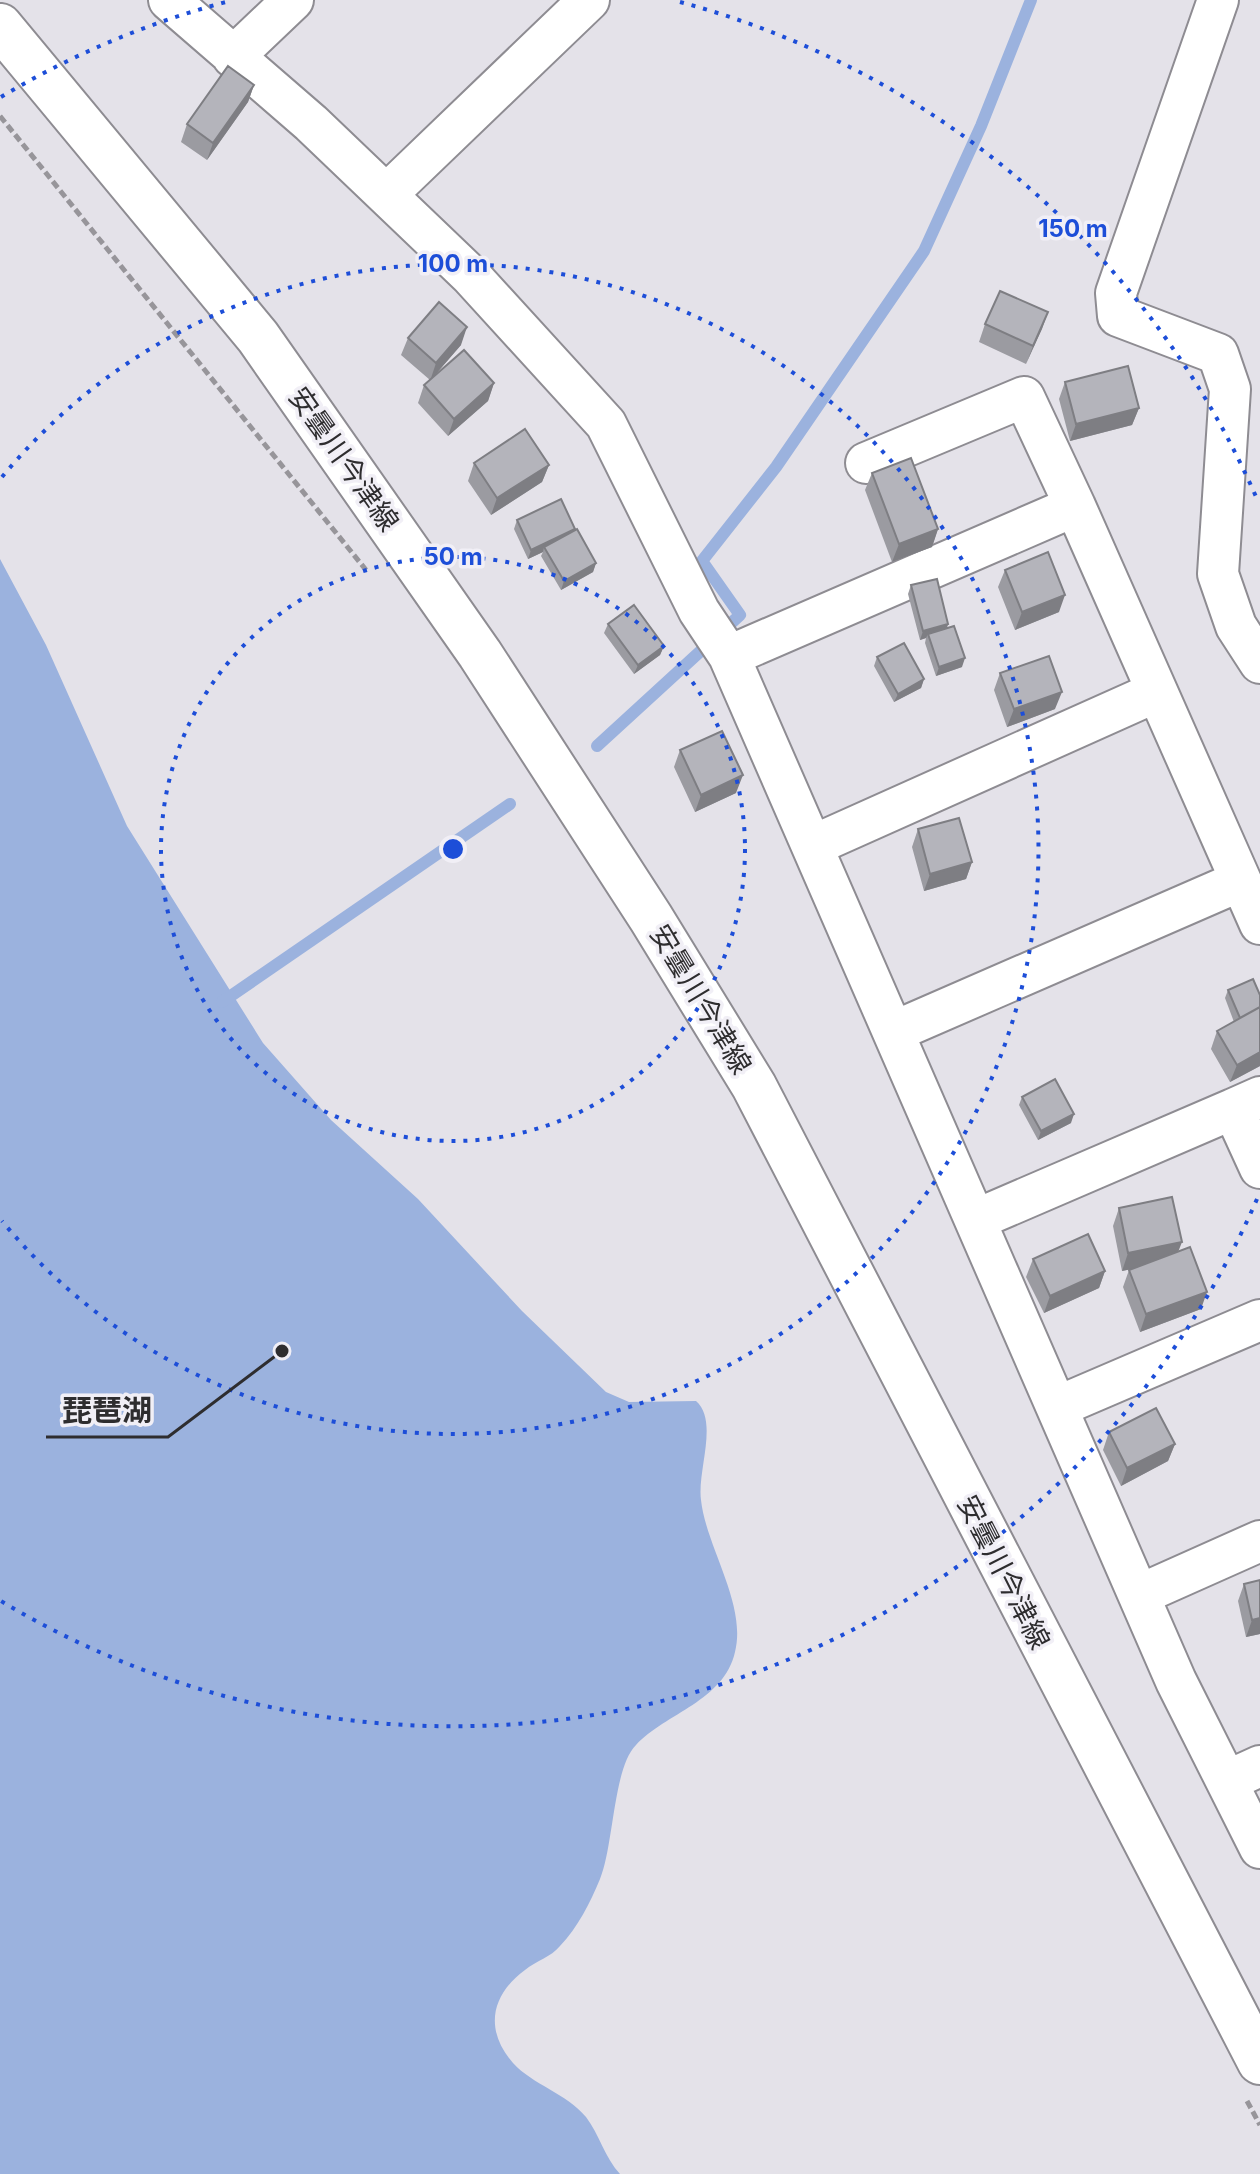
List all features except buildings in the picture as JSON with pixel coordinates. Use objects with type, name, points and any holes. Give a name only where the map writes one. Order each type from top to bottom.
[{"type":"main road","name":"安曇川今津線","points":[[0,26],[258,337],[480,654],[651,918],[754,1086],[1253,2080]]},
{"type":"street","points":[[169,0],[311,123],[387,194],[470,275],[606,424],[699,611],[727,652],[1176,1681],[1243,1774],[1260,1848]]},
{"type":"street","points":[[233,57],[293,0]]},
{"type":"street","points":[[387,194],[589,0]]},
{"type":"street","points":[[1218,0],[1116,293],[1118,316],[1218,354],[1230,389],[1218,574],[1236,626],[1260,663]]},
{"type":"street","points":[[866,463],[1024,397],[1260,924]]},
{"type":"street","points":[[727,652],[1075,506]]},
{"type":"street","points":[[812,846],[1156,692]]},
{"type":"street","points":[[893,1032],[1240,881]]},
{"type":"street","points":[[975,1220],[1247,1103],[1260,1168]]},
{"type":"street","points":[[1057,1407],[1260,1320]]},
{"type":"street","points":[[1139,1595],[1260,1541]]},
{"type":"path","points":[[0,116],[374,580]]},
{"type":"path","points":[[1253,2080],[1260,2125]]},
{"type":"water","points":[[0,559],[46,645],[127,826],[263,1043],[331,1120],[418,1199],[522,1311],[606,1392],[629,1402],[696,1401],[703,1410],[707,1433],[701,1500],[710,1537],[731,1595],[737,1634],[735,1652],[729,1669],[707,1695],[648,1734],[628,1756],[618,1789],[605,1864],[588,1906],[556,1950],[529,1967],[505,1990],[495,2014],[498,2038],[513,2063],[586,2117],[620,2174],[0,2174]]},
{"type":"waterway","points":[[597,746],[740,615],[702,561],[776,467],[924,251],[981,126],[1031,0]]},
{"type":"waterway","points":[[222,1002],[510,804]]},
{"type":"place","name":"琵琶湖","points":[[282,1351]]}]
